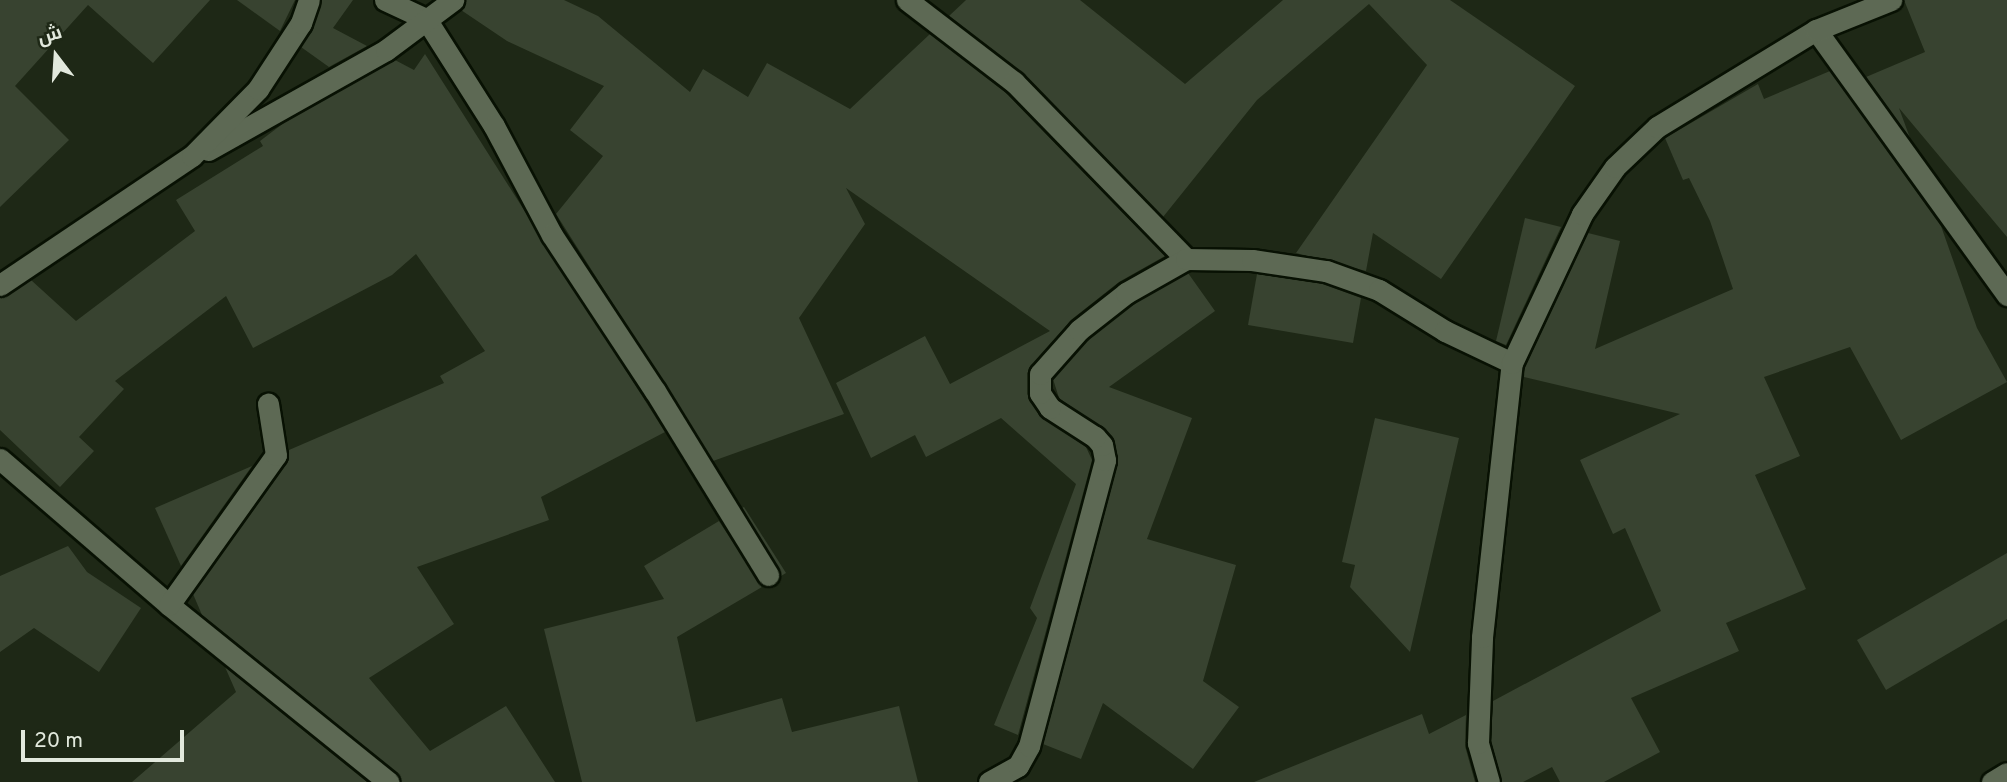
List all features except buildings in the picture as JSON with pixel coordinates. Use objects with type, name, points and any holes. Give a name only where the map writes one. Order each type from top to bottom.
[{"type":"street","points":[[0,285],[192,156],[258,89],[301,23],[309,0]]},
{"type":"street","points":[[385,0],[426,19],[494,126],[551,235],[655,391],[768,575]]},
{"type":"street","points":[[161,176],[386,50],[453,0]]},
{"type":"street","points":[[907,0],[1014,82],[1186,259]]},
{"type":"street","points":[[1489,782],[1478,743],[1482,637],[1512,363],[1582,214],[1615,167],[1657,127],[1816,30],[1891,0]]},
{"type":"street","points":[[1816,30],[2007,295]]},
{"type":"street","points":[[998,781],[1018,766],[1028,746],[1105,460],[1102,445],[1095,437],[1050,408],[1040,393],[1040,374],[1079,330],[1116,300],[1186,259],[1252,260],[1326,271],[1379,290],[1445,331],[1512,363]]},
{"type":"street","points":[[169,605],[276,455],[268,404]]},
{"type":"street","points":[[0,459],[169,605],[388,782]]},
{"type":"street","points":[[1992,782],[2007,773]]}]
